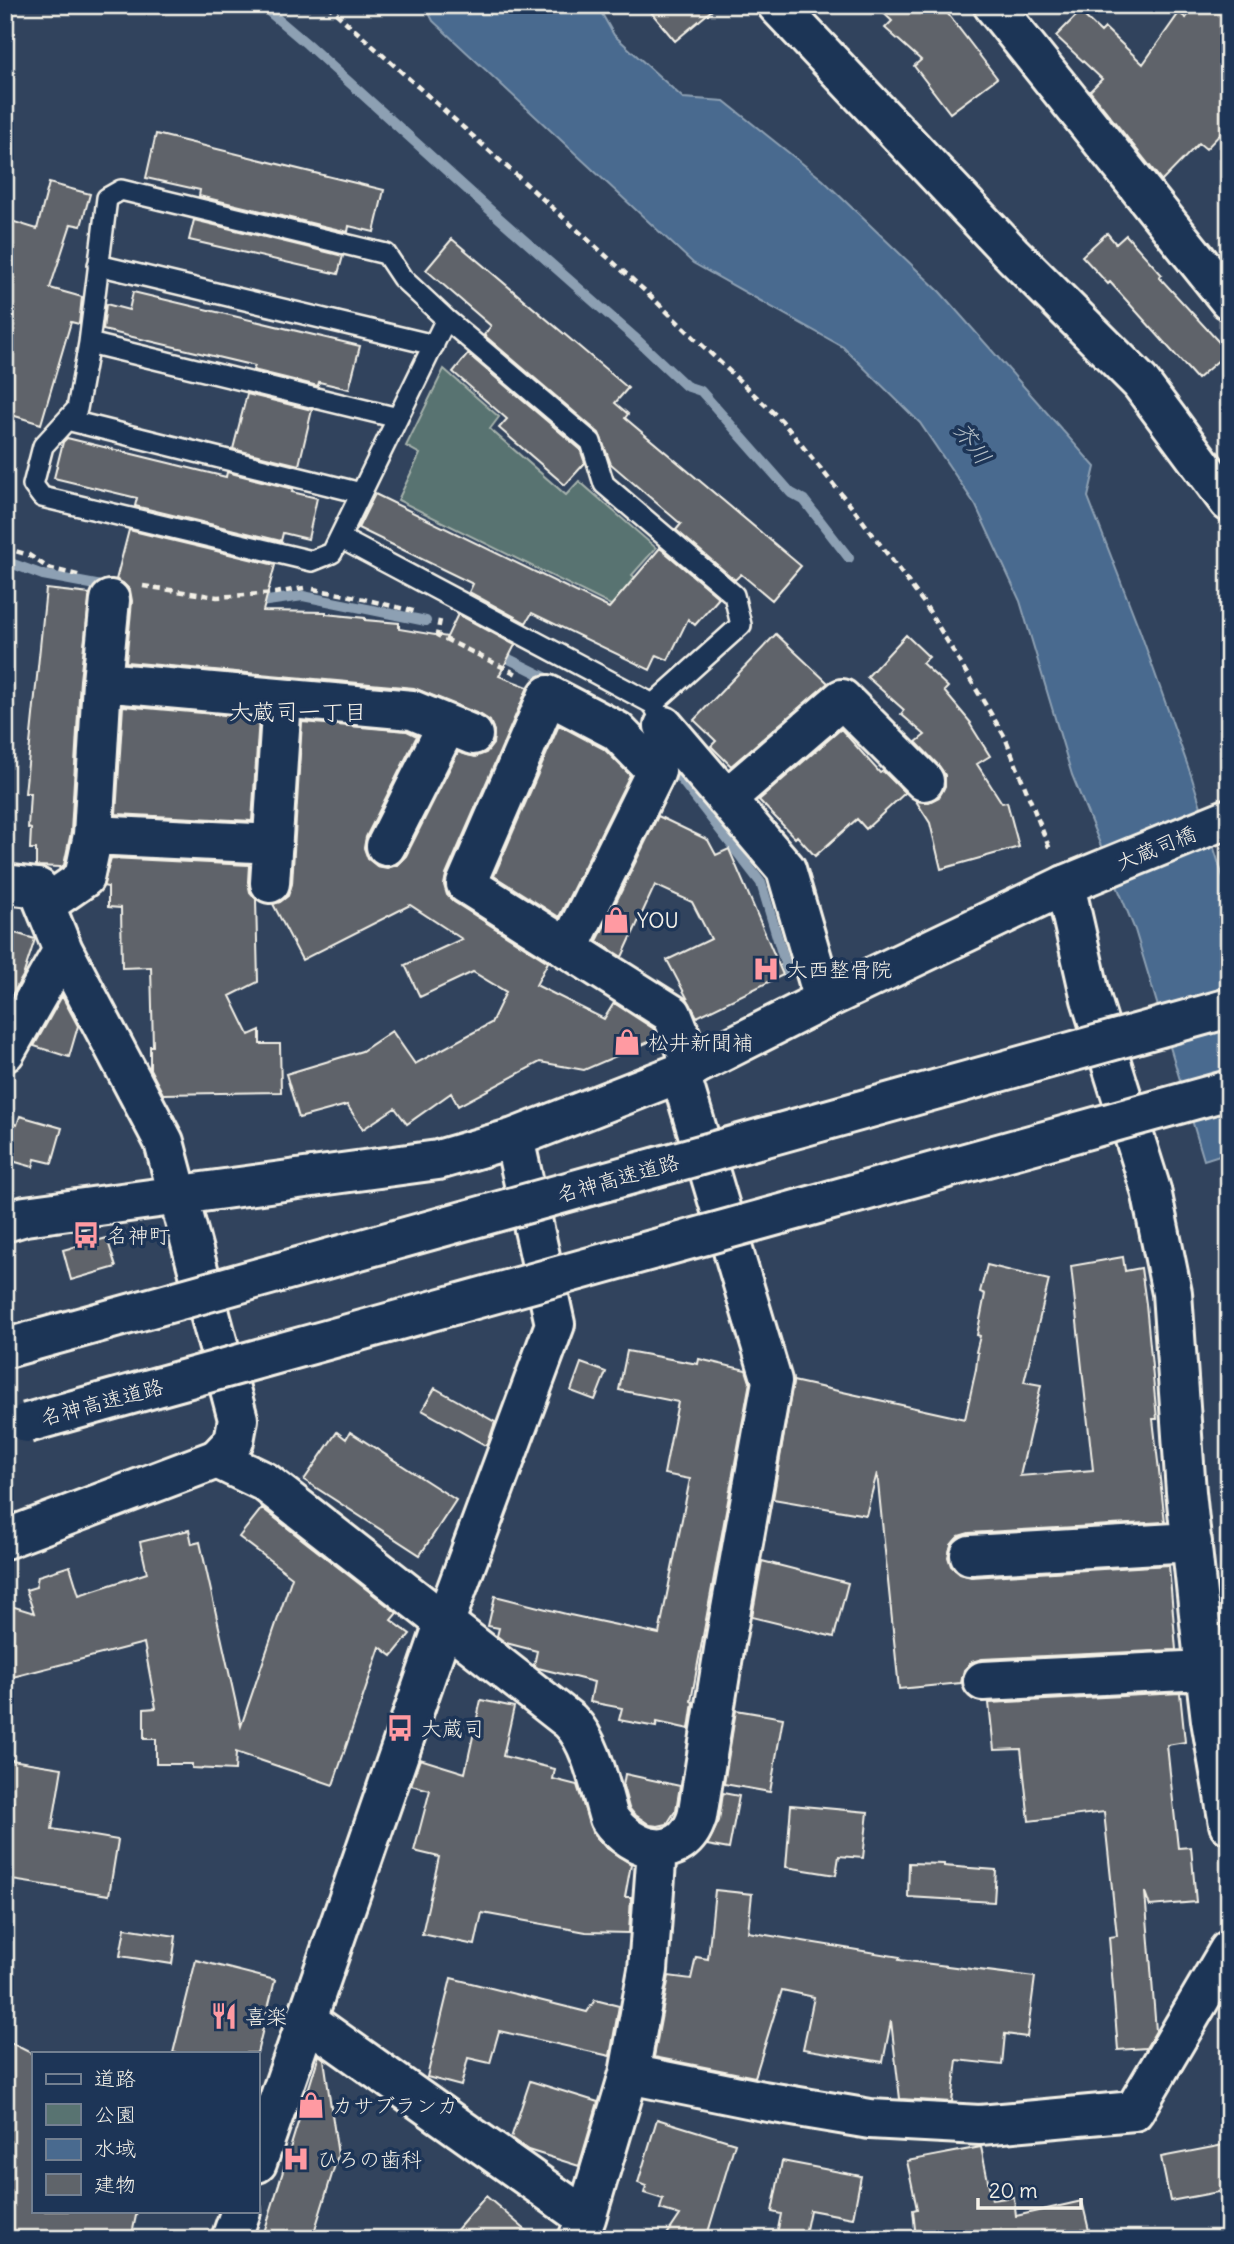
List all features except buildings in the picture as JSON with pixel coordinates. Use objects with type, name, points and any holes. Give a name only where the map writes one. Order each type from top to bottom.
[{"type":"main road","points":[[777,5],[1013,255],[1140,382],[1229,502]]},
{"type":"main road","points":[[993,5],[1229,300]]},
{"type":"main road","points":[[45,905],[84,877],[93,835],[110,587]]},
{"type":"main road","points":[[102,682],[412,710],[460,730],[386,846]]},
{"type":"main road","points":[[217,1459],[265,1482],[578,1728],[609,1818],[616,1828],[634,1842],[657,1849],[675,1845],[690,1834],[696,1817],[772,1381],[672,1014],[568,949],[466,884],[548,695],[617,731],[656,771],[568,949]]},
{"type":"main road","points":[[270,883],[282,699]]},
{"type":"main road","points":[[726,799],[842,699],[924,781]]},
{"type":"main road","points":[[659,715],[786,869],[824,1000]]},
{"type":"main road","name":"大蔵司橋","points":[[5,1222],[25,1216],[438,1160],[514,1138],[687,1070],[824,1000],[1074,882],[1229,818]]},
{"type":"main road","points":[[93,835],[272,844]]},
{"type":"main road","points":[[1074,882],[1091,999],[1150,1190],[1172,1293],[1192,1542],[1210,1720],[1229,1824]]},
{"type":"main road","points":[[5,884],[38,888],[63,950],[164,1142],[238,1419],[234,1441],[217,1459],[5,1539]]},
{"type":"main road","points":[[5,1052],[63,950]]},
{"type":"main road","name":"名神高速道路","points":[[7,1348],[1229,1008]]},
{"type":"main road","name":"名神高速道路","points":[[27,1423],[1229,1090]]},
{"type":"main road","points":[[259,2157],[445,1621],[555,1324],[514,1138]]},
{"type":"main road","points":[[970,1555],[1192,1542]]},
{"type":"main road","points":[[983,1681],[1205,1670]]},
{"type":"main road","points":[[307,2020],[582,2228],[629,2074],[648,1970],[657,1849]]},
{"type":"main road","points":[[629,2074],[870,2119],[980,2125],[1134,2111],[1229,1950]]},
{"type":"main road","points":[[231,2239],[241,2212]]},
{"type":"lane","points":[[340,538],[659,715],[741,625],[734,595],[604,484],[591,442],[446,319],[402,278],[386,254],[121,190],[107,198],[89,343],[77,409],[43,446],[33,485],[41,497],[312,561],[332,553],[446,319]]},
{"type":"lane","points":[[98,265],[434,345]]},
{"type":"lane","points":[[89,343],[398,418]]},
{"type":"lane","points":[[67,420],[361,493]]},
{"type":"path","points":[[327,5],[644,290],[782,421],[859,516],[926,606],[1005,737],[1074,882]]},
{"type":"path","points":[[5,548],[29,555],[48,568],[110,587],[217,597],[306,588],[428,614]]},
{"type":"path","points":[[440,618],[437,635],[543,686],[548,695]]},
{"type":"green space","points":[[444,369],[499,417],[490,429],[566,495],[579,481],[656,548],[632,575],[665,604],[649,624],[398,500],[420,454],[406,446]]},
{"type":"water","name":"芥川","points":[[425,5],[597,5],[614,35],[683,98],[724,101],[823,180],[940,292],[1095,467],[1088,497],[1140,631],[1191,775],[1229,896],[1229,1152],[1204,1160],[1135,930],[1072,775],[1020,601],[976,506],[920,423],[843,347],[693,263],[433,21]]},
{"type":"waterway","points":[[257,5],[267,10],[307,44],[686,386],[701,391],[791,493],[804,500],[849,558]]},
{"type":"waterway","points":[[5,561],[43,575],[144,594]]},
{"type":"waterway","points":[[253,603],[303,596],[426,621]]},
{"type":"waterway","points":[[497,653],[555,682]]},
{"type":"waterway","points":[[666,760],[761,883],[788,973]]},
{"type":"place","name":"YOU","points":[[616,920]]},
{"type":"place","name":"大西整骨院","points":[[766,969]]},
{"type":"place","name":"松井新聞補","points":[[627,1042]]},
{"type":"place","name":"名神町","points":[[86,1235]]},
{"type":"place","name":"大蔵司","points":[[400,1728]]},
{"type":"place","name":"喜楽","points":[[224,2016]]},
{"type":"place","name":"カサブランカ","points":[[311,2105]]},
{"type":"place","name":"ひろの歯科","points":[[296,2159]]},
{"type":"district","name":"大蔵司一丁目","points":[[298,711]]}]
